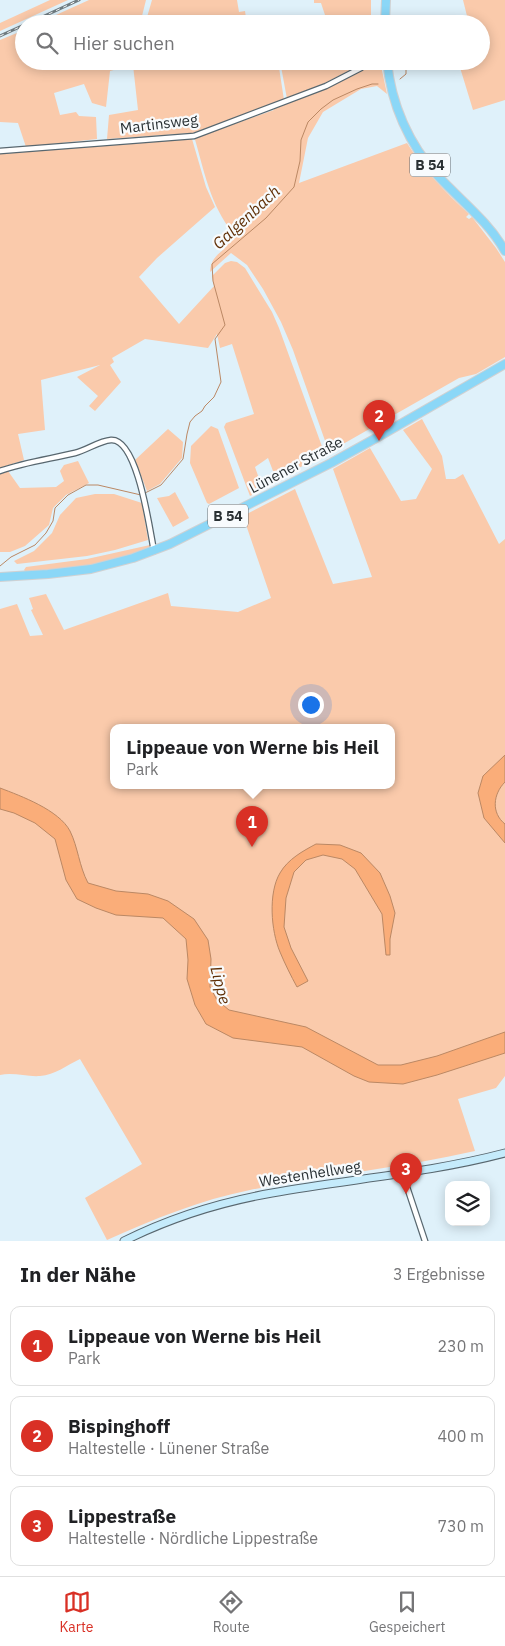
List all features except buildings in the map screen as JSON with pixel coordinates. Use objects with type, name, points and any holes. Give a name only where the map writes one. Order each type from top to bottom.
[{"type":"main road","points":[[385,15],[386,0]]},
{"type":"main road","name":"B 54","points":[[388,70],[392,91],[403,123],[412,140],[437,174],[482,219],[505,251]]},
{"type":"main road","name":"Lünener Straße","points":[[0,577],[91,569],[154,551],[186,537],[331,463],[505,364]]},
{"type":"main road","name":"Westenhellweg","points":[[124,1241],[166,1223],[234,1202],[272,1193],[404,1173],[505,1154]]},
{"type":"street","name":"Martinsweg","points":[[0,151],[194,136],[326,86],[356,70]]},
{"type":"street","points":[[0,471],[20,464],[78,452],[114,440],[129,454],[143,491],[154,551]]},
{"type":"street","points":[[404,1173],[425,1241]]},
{"type":"shaded area","points":[[50,0],[68,0],[35,15],[17,15]]},
{"type":"shaded area","points":[[89,0],[146,0],[142,15],[56,15]]},
{"type":"shaded area","points":[[152,0],[237,0],[239,12],[245,11],[246,15],[148,15]]},
{"type":"shaded area","points":[[314,0],[371,0],[371,15],[325,15],[321,3],[314,3]]},
{"type":"shaded area","points":[[463,0],[505,0],[505,100],[473,110],[461,70],[490,70],[490,15],[467,15]]},
{"type":"shaded area","points":[[15,16],[15,24],[0,31],[0,23]]},
{"type":"shaded area","points":[[15,34],[15,70],[114,70],[110,71],[106,107],[92,103],[84,84],[54,93],[60,115],[76,112],[79,116],[96,117],[97,139],[26,147],[18,123],[0,122],[0,40]]},
{"type":"shaded area","points":[[134,70],[279,70],[284,100],[193,133],[107,139],[109,115],[138,110]]},
{"type":"shaded area","points":[[282,70],[350,70],[325,83],[287,99]]},
{"type":"shaded area","points":[[355,70],[382,70],[387,94],[377,86],[361,89],[323,112],[308,138],[299,183],[407,143],[435,180],[469,214],[466,217],[469,219],[472,217],[505,262],[505,357],[476,374],[459,378],[329,452],[293,350],[281,322],[263,289],[247,265],[231,253],[210,272],[213,261],[227,245],[233,233],[213,199],[194,136],[274,110],[274,106],[309,93]]},
{"type":"shaded area","points":[[192,139],[206,187],[215,207],[157,258],[139,277],[179,324],[214,286],[212,276],[225,263],[237,262],[245,268],[272,312],[279,328],[324,452],[323,455],[280,478],[278,473],[273,471],[268,458],[255,467],[263,490],[250,496],[224,427],[226,423],[254,414],[232,344],[220,348],[217,334],[208,348],[145,339],[112,358],[114,362],[110,365],[121,382],[95,411],[89,406],[98,396],[77,377],[100,365],[41,380],[45,430],[18,434],[24,460],[0,468],[0,154]]},
{"type":"shaded area","points":[[422,419],[442,456],[446,479],[455,479],[463,474],[499,544],[505,539],[505,1076],[496,1088],[458,1099],[475,1151],[231,1194],[177,1211],[107,1240],[85,1198],[142,1164],[80,1059],[56,1072],[45,1075],[0,1075],[0,609],[17,604],[30,636],[43,635],[31,610],[33,609],[29,598],[46,594],[64,630],[168,593],[171,606],[238,612],[271,598],[243,516],[295,489],[333,584],[372,577],[333,469],[370,448],[401,501],[416,499],[432,469],[403,430]]},
{"type":"shaded area","points":[[211,426],[218,429],[239,488],[209,504],[190,463],[191,446]]},
{"type":"shaded area","points":[[168,429],[183,442],[182,458],[160,484],[147,491],[135,460]]},
{"type":"shaded area","points":[[78,461],[89,483],[66,495],[53,508],[49,525],[25,546],[10,552],[0,552],[0,474],[8,471],[20,488],[56,487],[64,481],[60,471],[64,465]]},
{"type":"shaded area","points":[[175,492],[189,518],[173,527],[157,498],[169,496]]},
{"type":"shaded area","points":[[95,494],[114,494],[142,503],[148,540],[87,556],[17,564],[14,561],[34,551],[52,533],[60,515],[76,498]]},
{"type":"shaded area","points":[[150,545],[150,548],[135,553],[89,565],[57,570],[24,570],[26,567],[87,559]]},
{"type":"shaded area","points":[[505,755],[505,782],[498,792],[495,803],[497,814],[505,824],[505,843],[484,818],[478,793],[483,776]]},
{"type":"shaded area","points":[[0,788],[49,810],[65,823],[73,837],[88,883],[116,891],[148,894],[168,901],[194,919],[208,940],[211,959],[210,987],[217,1000],[229,1010],[306,1027],[378,1065],[401,1065],[437,1056],[505,1032],[505,1053],[403,1084],[369,1082],[354,1076],[302,1047],[233,1038],[206,1024],[195,1005],[187,979],[186,939],[163,918],[116,915],[77,899],[66,880],[55,839],[35,823],[0,809]]},
{"type":"shaded area","points":[[316,844],[340,845],[361,853],[380,873],[395,913],[390,939],[390,955],[386,955],[382,914],[355,869],[342,859],[323,855],[306,860],[294,872],[286,898],[284,927],[291,948],[308,981],[297,987],[277,943],[273,923],[272,901],[276,881],[280,873],[291,860]]},
{"type":"waterway","name":"Galgenbach","points":[[400,79],[406,74],[406,70]]},
{"type":"waterway","name":"Galgenbach","points":[[145,493],[161,485],[183,459],[190,422],[214,397],[221,382],[215,339],[225,325],[213,281],[212,264],[266,218],[294,187],[300,161],[301,140],[308,122],[333,100],[357,89],[378,84]]},
{"type":"waterway","name":"Galgenbach","points":[[0,566],[11,557],[35,545],[46,533],[53,521],[55,508],[68,495],[86,485],[98,485],[141,495]]},
{"type":"railway","points":[[46,15],[79,0]]},
{"type":"railway","points":[[0,36],[15,29]]},
{"type":"place","name":"Bispinghoff","points":[[379,441]]},
{"type":"place","name":"Lippeaue von Werne bis Heil","points":[[252,847]]},
{"type":"place","name":"Lippestraße","points":[[406,1194]]},
{"type":"water label","name":"Lippe","points":[[221,985]]}]
